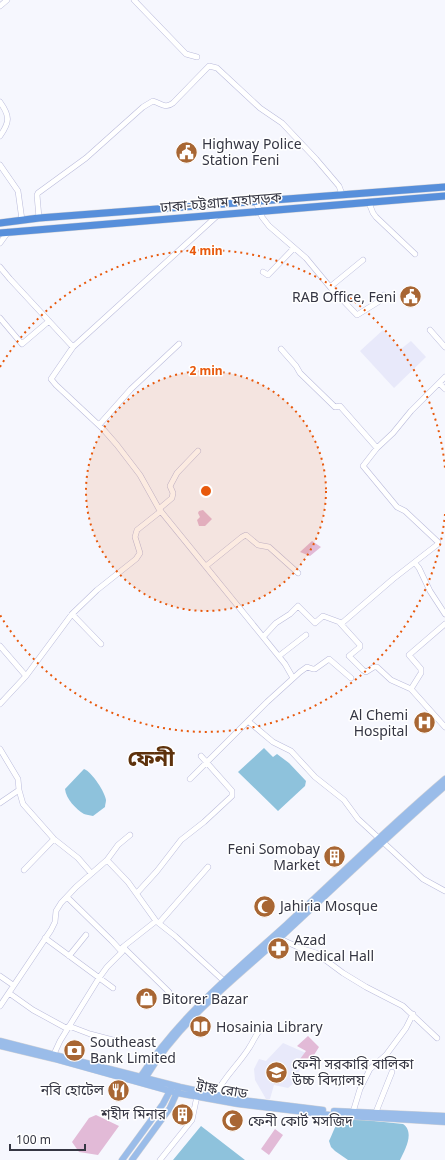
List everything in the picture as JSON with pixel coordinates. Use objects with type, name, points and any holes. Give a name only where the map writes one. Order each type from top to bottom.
[{"type":"highway","name":"ঢাকা-চট্টগ্রাম মহাসড়ক","points":[[0,222],[445,187]]},
{"type":"highway","name":"ঢাকা-চট্টগ্রাম মহাসড়ক","points":[[0,233],[445,196]]},
{"type":"main road","points":[[144,1077],[190,1020],[276,937],[442,788],[445,779]]},
{"type":"main road","points":[[144,1077],[154,1056],[183,1022],[224,981],[276,937]]},
{"type":"main road","name":"ট্রাঙ্ক রোড","points":[[0,1041],[144,1077],[171,1088]]},
{"type":"main road","name":"ট্রাঙ্ক রোড","points":[[0,1046],[171,1088],[197,1096],[260,1108],[330,1115],[445,1122]]},
{"type":"main road","points":[[122,1160],[163,1104],[171,1088]]},
{"type":"main road","points":[[132,1160],[170,1108],[178,1090]]},
{"type":"main road","name":"ট্রাঙ্ক রোড","points":[[178,1090],[216,1094],[256,1102],[331,1111],[445,1116]]},
{"type":"street","points":[[0,6],[7,0]]},
{"type":"street","points":[[134,0],[186,54],[197,57]]},
{"type":"street","points":[[39,218],[38,193],[86,158],[150,102],[153,101],[169,106],[209,66],[217,68],[260,108],[282,123],[339,186],[342,194]]},
{"type":"street","points":[[0,102],[6,110],[8,118],[7,125],[0,136]]},
{"type":"street","points":[[0,165],[18,191],[22,220]]},
{"type":"street","points":[[256,202],[259,211],[269,226],[306,258],[330,287],[357,315],[378,302],[384,295]]},
{"type":"street","points":[[369,203],[376,217],[415,254]]},
{"type":"street","points":[[218,215],[73,347],[51,379],[117,444],[140,475],[160,510],[263,637],[292,674],[293,678]]},
{"type":"street","points":[[0,244],[8,232]]},
{"type":"street","points":[[263,272],[268,275],[294,248]]},
{"type":"street","points":[[330,287],[363,260]]},
{"type":"street","points":[[0,267],[73,347]]},
{"type":"street","points":[[0,318],[22,344],[49,321]]},
{"type":"street","points":[[430,330],[445,347]]},
{"type":"street","points":[[99,425],[131,389],[179,344]]},
{"type":"street","points":[[281,349],[296,366],[300,373],[336,407],[340,406],[377,448]]},
{"type":"street","points":[[340,623],[439,543],[405,511],[397,507],[364,468],[364,464],[377,448],[394,433],[411,411],[445,377]]},
{"type":"street","points":[[439,383],[445,389]]},
{"type":"street","points":[[0,704],[26,676],[72,614],[97,590],[136,559],[140,553],[135,537],[137,530],[172,498],[173,493],[170,486],[177,474],[198,451]]},
{"type":"street","points":[[206,566],[246,535],[258,545],[269,548],[298,573]]},
{"type":"street","points":[[415,563],[436,602],[445,614]]},
{"type":"street","points":[[263,637],[298,606],[315,623],[322,616],[340,623],[360,645],[360,647],[349,656],[363,670],[366,672],[374,667],[378,668],[391,680],[411,689],[445,727]]},
{"type":"street","points":[[72,614],[101,644]]},
{"type":"street","points":[[411,689],[421,673],[421,668],[409,655],[445,624]]},
{"type":"street","points":[[278,656],[306,635]]},
{"type":"street","points":[[0,646],[26,676]]},
{"type":"street","points":[[190,779],[248,721],[293,678],[307,667],[316,669],[328,658],[351,678]]},
{"type":"street","points":[[248,721],[273,742],[291,751],[315,777],[344,800],[358,819],[423,879],[445,890]]},
{"type":"street","points":[[0,749],[18,779],[23,804],[54,839],[78,858],[91,873]]},
{"type":"street","points":[[137,893],[157,871],[181,840],[204,822],[232,796],[232,792],[201,756]]},
{"type":"street","points":[[0,803],[19,790]]},
{"type":"street","points":[[0,1006],[55,922],[56,911],[61,903],[91,873],[107,860],[118,845],[130,835]]},
{"type":"street","points":[[24,870],[54,839]]},
{"type":"street","points":[[107,860],[137,893],[158,922],[224,981]]},
{"type":"street","points":[[54,1054],[69,1026],[107,967],[122,950],[158,922],[208,868]]},
{"type":"street","points":[[67,897],[122,950],[146,968],[169,992]]},
{"type":"street","points":[[69,956],[86,936]]},
{"type":"street","points":[[276,937],[316,953],[343,973],[403,1006],[413,1014],[436,1038]]},
{"type":"street","points":[[45,938],[113,988]]},
{"type":"street","points":[[0,976],[13,986]]},
{"type":"street","points":[[9,993],[33,1010],[66,1028],[69,1026],[90,1034],[128,1044]]},
{"type":"street","points":[[353,1112],[360,1089],[370,1068],[386,1055],[406,1028],[413,1014]]},
{"type":"street","points":[[216,1094],[221,1084],[249,1049],[256,1034],[263,1027]]},
{"type":"street","points":[[376,1112],[392,1072]]},
{"type":"street","points":[[160,1160],[192,1120],[197,1096]]},
{"type":"shaded area","points":[[383,330],[401,349],[411,341],[426,357],[394,388],[360,351]]},
{"type":"shaded area","points":[[203,510],[212,519],[205,526],[199,526],[197,520],[200,517],[198,513],[199,511]]},
{"type":"shaded area","points":[[312,541],[321,547],[310,556],[300,552]]},
{"type":"shaded area","points":[[308,1036],[319,1047],[309,1063],[300,1059],[306,1051],[297,1046]]},
{"type":"shaded area","name":"ফেনী সরকারি বালিকা উচ্চ বিদ্যালয়","points":[[283,1043],[306,1053],[295,1082],[288,1088],[274,1085],[270,1099],[266,1099],[255,1080],[254,1069],[259,1059],[266,1061]]},
{"type":"shaded area","points":[[96,1115],[119,1126],[98,1155],[79,1152],[72,1142],[89,1118]]},
{"type":"shaded area","points":[[275,1129],[283,1135],[269,1155],[261,1149]]},
{"type":"water","points":[[264,748],[273,757],[277,754],[289,763],[306,781],[305,786],[278,811],[238,772]]},
{"type":"water","points":[[84,769],[91,774],[98,783],[106,800],[105,807],[93,816],[84,814],[75,807],[69,800],[65,789]]},
{"type":"water","points":[[355,1119],[403,1124],[407,1127],[409,1136],[408,1141],[400,1160],[348,1160],[335,1151],[331,1147],[329,1141],[335,1127],[344,1120]]},
{"type":"water","points":[[201,1126],[245,1160],[173,1160]]},
{"type":"place","name":"Highway Police Station Feni","points":[[187,152]]},
{"type":"place","name":"RAB Office, Feni","points":[[411,297]]},
{"type":"place","name":"Al Chemi Hospital","points":[[424,723]]},
{"type":"place","name":"Feni Somobay Market","points":[[335,857]]},
{"type":"place","name":"Jahiria Mosque","points":[[264,906]]},
{"type":"place","name":"Azad Medical Hall","points":[[279,948]]},
{"type":"place","name":"Bitorer Bazar","points":[[147,999]]},
{"type":"place","name":"Hosainia Library","points":[[200,1027]]},
{"type":"place","name":"Southeast Bank Limited","points":[[75,1050]]},
{"type":"place","name":"ফেনী সরকারি বালিকা উচ্চ বিদ্যালয়","points":[[277,1072]]},
{"type":"place","name":"নবি হোটেল","points":[[119,1090]]},
{"type":"place","name":"শহীদ মিনার","points":[[182,1114]]},
{"type":"place","name":"ফেনী কোর্ট মসজিদ","points":[[233,1121]]},
{"type":"district","name":"ফেনী","points":[[151,758]]}]
